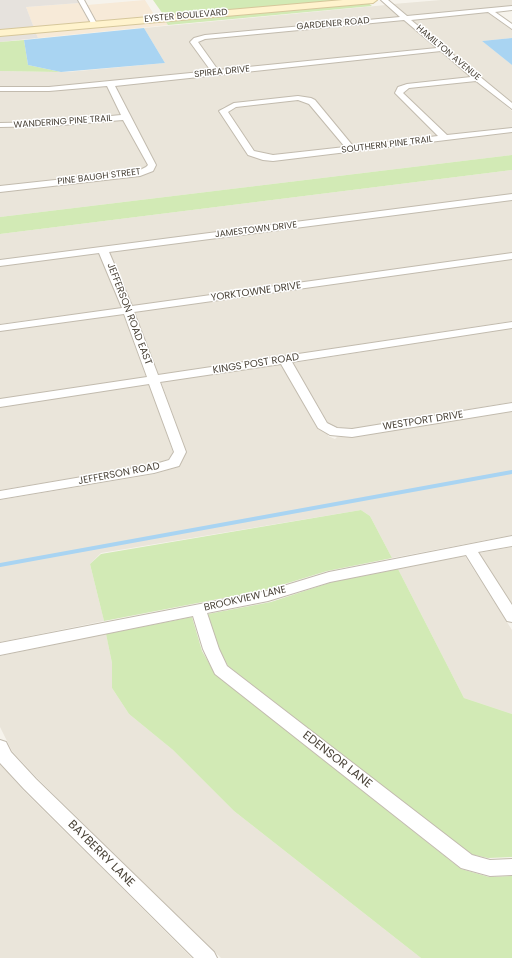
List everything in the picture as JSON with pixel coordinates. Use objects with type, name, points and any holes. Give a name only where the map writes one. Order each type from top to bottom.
[{"type":"street","points":[[81,0],[94,24]]},
{"type":"street","name":"EYSTER BOULEVARD","points":[[0,33],[373,0]]},
{"type":"street","name":"HAMILTON AVENUE","points":[[384,0],[512,107]]},
{"type":"street","name":"GARDENER ROAD","points":[[216,73],[194,42],[196,39],[205,36],[512,8]]},
{"type":"street","points":[[489,10],[512,27]]},
{"type":"street","name":"SPIREA DRIVE","points":[[0,89],[49,89],[110,84],[444,49]]},
{"type":"street","points":[[444,138],[399,93],[407,86],[478,78]]},
{"type":"street","name":"PINE BAUGH STREET","points":[[0,189],[140,173],[150,169],[152,165],[110,84]]},
{"type":"street","name":"SOUTHERN PINE TRAIL","points":[[351,149],[312,102],[308,100],[298,98],[234,105],[223,111],[251,153],[263,157],[273,158],[351,149],[512,130]]},
{"type":"street","name":"WANDERING PINE TRAIL","points":[[0,125],[50,124],[126,117]]},
{"type":"street","name":"JAMESTOWN DRIVE","points":[[0,263],[512,197]]},
{"type":"street","name":"JEFFERSON ROAD EAST","points":[[103,250],[154,379]]},
{"type":"street","name":"YORKTOWNE DRIVE","points":[[0,328],[512,256]]},
{"type":"street","name":"KINGS POST ROAD","points":[[0,403],[512,325]]},
{"type":"street","name":"WESTPORT DRIVE","points":[[285,360],[322,425],[334,432],[352,433],[512,406]]},
{"type":"street","name":"JEFFERSON ROAD","points":[[0,495],[154,469],[174,463],[180,452],[154,379]]},
{"type":"street","name":"BROOKVIEW LANE","points":[[0,649],[268,596],[329,577],[512,541]]},
{"type":"street","points":[[469,550],[512,617]]},
{"type":"street","name":"EDENSOR LANE","points":[[198,610],[211,649],[222,670],[467,862],[490,868],[512,867]]},
{"type":"street","name":"BAYBERRY LANE","points":[[0,747],[4,756],[30,784],[206,958]]},
{"type":"shaded area","points":[[0,0],[77,0],[79,3],[26,7],[34,28],[0,31]]},
{"type":"shaded area","points":[[145,0],[155,16],[158,16],[97,23],[87,5]]},
{"type":"shaded area","points":[[441,0],[512,0],[512,7],[408,16],[393,4]]},
{"type":"shaded area","points":[[79,3],[90,23],[34,28],[26,7]]},
{"type":"shaded area","points":[[386,5],[401,17],[204,35],[194,38],[191,42],[211,72],[49,87],[0,87],[0,71],[68,72],[165,63],[144,28]]},
{"type":"shaded area","points":[[487,12],[512,30],[512,38],[482,41],[512,65],[512,103],[411,19]]},
{"type":"shaded area","points":[[164,19],[168,25],[38,38],[35,31]]},
{"type":"shaded area","points":[[404,19],[439,48],[218,71],[198,42],[207,38]]},
{"type":"shaded area","points":[[35,31],[38,38],[0,42],[0,34]]},
{"type":"shaded area","points":[[442,51],[473,77],[404,85],[397,88],[395,92],[438,136],[353,147],[312,98],[309,97],[233,104],[223,107],[219,111],[246,153],[264,160],[512,132],[512,155],[0,217],[0,191],[141,175],[155,169],[157,165],[130,117],[115,85]]},
{"type":"shaded area","points":[[476,80],[512,111],[512,128],[447,135],[403,93],[405,90],[410,88]]},
{"type":"shaded area","points":[[107,86],[121,116],[50,122],[0,123],[0,90],[50,90]]},
{"type":"shaded area","points":[[299,100],[308,103],[345,148],[273,156],[255,152],[228,111],[236,107]]},
{"type":"shaded area","points":[[123,119],[148,165],[146,168],[138,171],[0,187],[0,127],[51,126]]},
{"type":"shaded area","points":[[512,170],[512,194],[0,260],[0,234]]},
{"type":"shaded area","points":[[512,199],[512,253],[132,306],[109,252]]},
{"type":"shaded area","points":[[99,253],[121,308],[0,324],[0,266]]},
{"type":"shaded area","points":[[512,259],[512,321],[158,375],[135,312]]},
{"type":"shaded area","points":[[123,314],[146,377],[0,399],[0,331]]},
{"type":"shaded area","points":[[512,328],[512,402],[350,429],[336,428],[328,423],[293,363]]},
{"type":"shaded area","points":[[281,364],[316,426],[328,434],[328,436],[335,439],[337,437],[354,437],[512,411],[512,535],[392,558],[370,516],[361,510],[101,553],[90,564],[104,621],[0,642],[0,500],[155,474],[177,467],[186,451],[161,382]]},
{"type":"shaded area","points":[[149,384],[173,452],[169,459],[151,465],[0,490],[0,407]]},
{"type":"shaded area","points":[[512,547],[512,604],[479,553]]},
{"type":"shaded area","points":[[465,556],[512,630],[512,714],[464,698],[398,569]]},
{"type":"shaded area","points":[[106,634],[112,663],[112,688],[129,714],[173,750],[234,811],[421,958],[221,958],[37,778],[12,751],[0,727],[0,656]]},
{"type":"shaded area","points":[[0,764],[23,790],[192,958],[0,958]]},
{"type":"green space","points":[[153,0],[353,0],[165,17]]},
{"type":"green space","points":[[367,2],[372,6],[168,25],[164,19]]},
{"type":"green space","points":[[24,40],[28,65],[61,72],[0,71],[0,42]]},
{"type":"green space","points":[[512,155],[512,170],[0,234],[0,217]]},
{"type":"green space","points":[[361,510],[370,516],[392,558],[327,571],[265,590],[104,621],[90,564],[101,554]]},
{"type":"green space","points":[[398,569],[464,698],[512,714],[512,857],[488,858],[470,854],[228,666],[218,647],[208,614],[271,602],[332,582]]},
{"type":"green space","points":[[192,617],[202,651],[216,675],[461,869],[489,877],[512,876],[512,958],[421,958],[234,811],[173,750],[129,714],[112,688],[112,663],[106,634]]},
{"type":"water","points":[[144,28],[165,63],[61,72],[28,65],[24,40]]},
{"type":"water","points":[[512,38],[512,65],[482,41]]},
{"type":"waterway","points":[[0,565],[512,472]]}]
